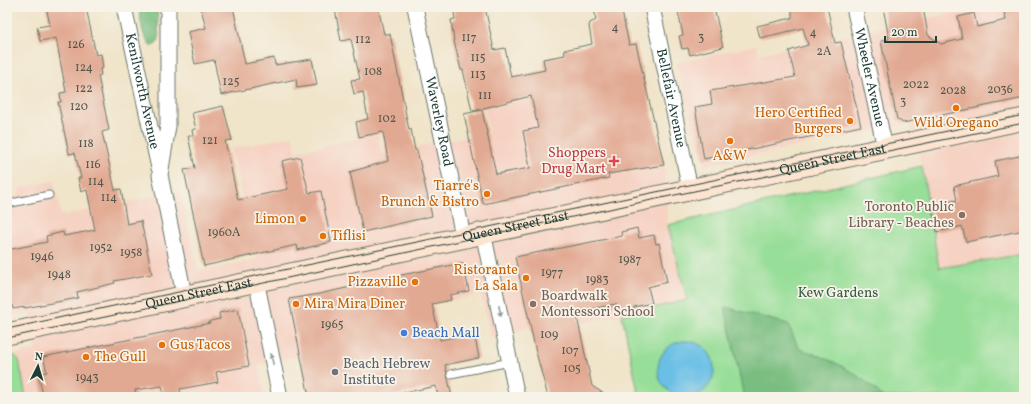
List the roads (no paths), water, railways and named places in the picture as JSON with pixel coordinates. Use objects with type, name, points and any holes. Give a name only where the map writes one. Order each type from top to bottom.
[{"type":"main road","name":"Queen Street East","points":[[7,334],[463,236],[1024,119]]},
{"type":"street","name":"Kenilworth Avenue","points":[[124,7],[184,295]]},
{"type":"street","name":"Kenilworth Avenue","points":[[160,175],[168,126],[168,7]]},
{"type":"street","name":"Waverley Road","points":[[415,7],[463,236]]},
{"type":"street","name":"Bellefair Avenue","points":[[652,7],[690,189]]},
{"type":"street","name":"Wheeler Avenue","points":[[854,7],[885,148]]},
{"type":"street","points":[[483,232],[517,397]]},
{"type":"street","points":[[256,280],[280,397]]},
{"type":"lane","points":[[7,204],[49,195]]},
{"type":"lane","points":[[451,374],[510,362]]},
{"type":"water","points":[[681,341],[691,341],[706,349],[712,358],[714,369],[712,380],[706,389],[691,397],[681,397],[670,392],[663,385],[658,374],[658,364],[663,353],[670,346]]},
{"type":"tram line","points":[[7,329],[1024,115]]},
{"type":"tram line","points":[[7,338],[675,195],[1024,123]]},
{"type":"place","name":"Wild Oregano","points":[[956,108]]},
{"type":"place","name":"Hero Certified Burgers","points":[[850,121]]},
{"type":"place","name":"A&W","points":[[730,141]]},
{"type":"place","name":"Shoppers Drug Mart","points":[[614,161]]},
{"type":"place","name":"Tiarré's Brunch & Bistro","points":[[487,194]]},
{"type":"place","name":"Toronto Public Library - Beaches","points":[[962,215]]},
{"type":"place","name":"Limon","points":[[303,219]]},
{"type":"place","name":"Tiflisi","points":[[323,236]]},
{"type":"place","name":"Ristorante La Sala","points":[[526,278]]},
{"type":"place","name":"Pizzaville","points":[[415,282]]},
{"type":"place","name":"Mira Mira Diner","points":[[296,304]]},
{"type":"place","name":"Boardwalk Montessori School","points":[[533,304]]},
{"type":"place","name":"Beach Mall","points":[[404,333]]},
{"type":"place","name":"Gus Tacos","points":[[162,345]]},
{"type":"place","name":"The Gull","points":[[86,357]]},
{"type":"place","name":"Beach Hebrew Institute","points":[[335,372]]},
{"type":"park label","name":"Kew Gardens","points":[[838,293]]}]
